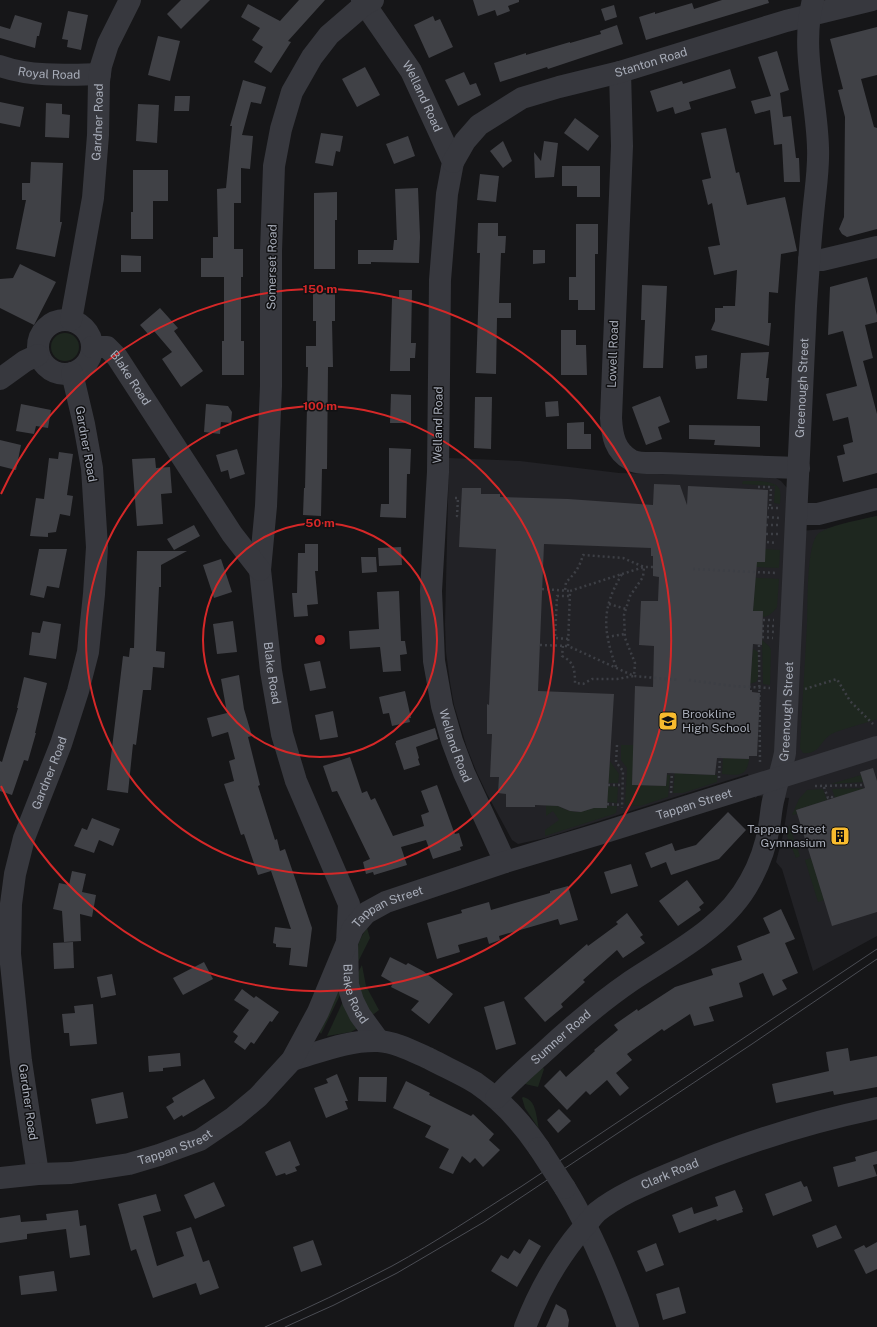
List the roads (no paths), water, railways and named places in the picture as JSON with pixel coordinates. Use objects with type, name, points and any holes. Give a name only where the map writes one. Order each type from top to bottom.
[{"type":"street","name":"Gardner Road","points":[[71,320],[93,198],[102,59],[130,0]]},
{"type":"street","name":"Stanton Road","points":[[452,162],[465,141],[479,125],[522,98],[620,72],[812,7],[872,0]]},
{"type":"street","name":"Welland Road","points":[[367,1],[411,71],[452,162],[447,194],[440,280],[438,472],[431,591],[434,661],[442,706],[452,741],[464,773],[505,862]]},
{"type":"street","name":"Somerset Road","points":[[260,570],[266,506],[271,386],[271,251],[274,166],[280,129],[292,92],[312,57],[329,35],[367,1]]},
{"type":"street","name":"Greenough Street","points":[[770,773],[785,753],[784,516],[799,468],[809,260],[818,150],[817,127],[808,56],[812,7]]},
{"type":"street","name":"Royal Road","points":[[0,66],[14,70],[42,73],[100,74]]},
{"type":"street","name":"Lowell Road","points":[[620,72],[622,146],[611,418],[612,433],[615,445],[622,454],[632,461],[799,468]]},
{"type":"street","points":[[809,260],[822,260],[877,247]]},
{"type":"street","points":[[62,319],[71,320],[80,324],[91,338],[92,347],[91,355],[87,363],[72,373],[64,374],[55,372],[45,366],[38,355],[40,334],[53,322],[62,319]]},
{"type":"street","name":"Blake Road","points":[[92,347],[107,347],[117,357],[232,534],[260,570],[271,671],[282,734],[296,781],[349,904],[346,942],[348,985],[353,1001],[362,1019],[379,1041]]},
{"type":"street","points":[[0,379],[24,360],[38,355]]},
{"type":"street","name":"Gardner Road","points":[[38,1174],[22,1061],[11,960],[11,904],[15,874],[24,838],[61,744],[78,691],[88,652],[97,547],[92,468],[84,424],[72,373]]},
{"type":"street","points":[[784,516],[818,514],[877,499]]},
{"type":"street","name":"Tappan Street","points":[[0,1178],[38,1174],[71,1173],[129,1164],[200,1140],[234,1117],[249,1105],[292,1060],[318,1012],[346,942],[360,920],[366,913],[376,906],[505,862],[599,834],[770,773],[877,747]]},
{"type":"street","name":"Sumner Road","points":[[496,1098],[518,1075],[584,1018],[630,982],[698,938],[734,904],[750,881],[764,846],[774,797],[770,773]]},
{"type":"street","name":"Blake Road","points":[[292,1060],[342,1044],[379,1041],[408,1049],[426,1057],[474,1082],[496,1098]]},
{"type":"street","points":[[496,1098],[519,1122],[539,1148],[565,1188],[586,1225],[608,1275],[628,1327]]},
{"type":"street","name":"Clark Road","points":[[526,1327],[543,1286],[574,1238],[597,1212],[628,1194],[672,1173],[715,1156],[785,1132],[877,1108]]},
{"type":"tram line","points":[[265,1327],[329,1298],[392,1266],[441,1237],[522,1186],[877,949]]},
{"type":"tram line","points":[[285,1327],[334,1305],[397,1273],[484,1222],[877,959]]},
{"type":"place","name":"Brookline High School","points":[[668,721]]},
{"type":"place","name":"Tappan Street Gymnasium","points":[[840,836]]}]
